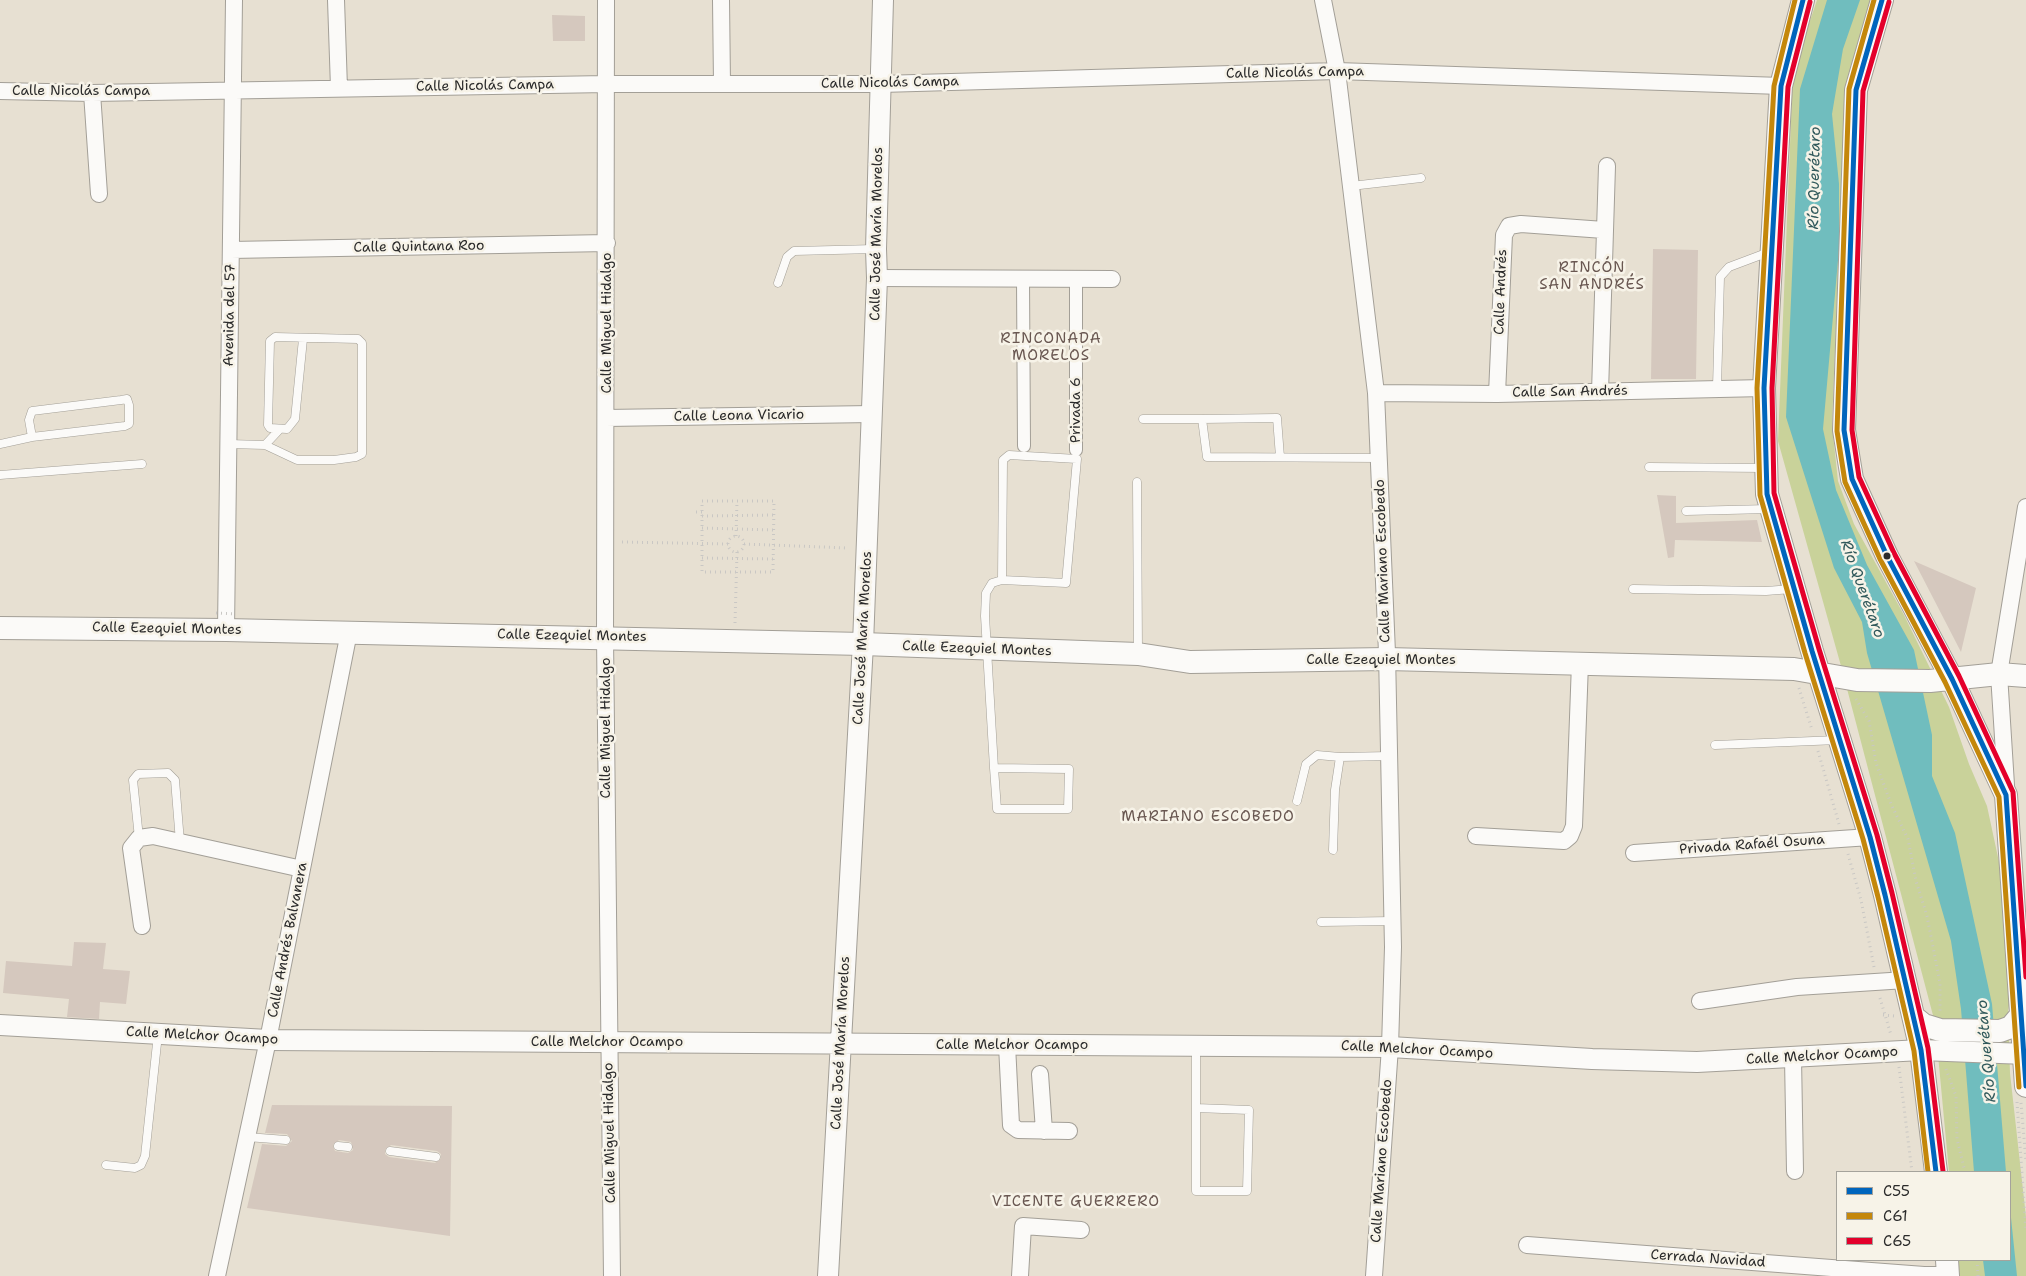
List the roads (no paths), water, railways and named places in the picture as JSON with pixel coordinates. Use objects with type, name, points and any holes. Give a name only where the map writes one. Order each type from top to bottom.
[{"type":"main road","points":[[1803,0],[1780,86],[1764,388],[1766,494],[1870,837],[1906,980],[1921,1050],[1936,1171]]},
{"type":"main road","points":[[1882,0],[1856,90],[1844,430],[1852,479],[1941,680],[2006,795],[2021,1015],[2014,1048],[2026,1086]]},
{"type":"main road","name":"Calle Ezequiel Montes","points":[[0,628],[226,619],[349,632],[863,644],[1138,654],[1190,662],[1387,659],[1794,669],[1819,673],[1856,689],[1999,674],[2026,676]]},
{"type":"main road","points":[[1914,1017],[1944,1040],[2014,1048]]},
{"type":"street","name":"Avenida del 57","points":[[226,619],[234,0]]},
{"type":"street","points":[[336,0],[339,88]]},
{"type":"street","name":"Calle Miguel Hidalgo","points":[[606,0],[605,637],[612,1276]]},
{"type":"street","points":[[721,0],[722,83]]},
{"type":"street","name":"Calle José María Morelos","points":[[828,1276],[863,644],[877,278],[876,249],[883,0]]},
{"type":"street","name":"Calle Mariano Escobedo","points":[[1323,0],[1337,71],[1376,393],[1379,458],[1387,659],[1393,921],[1390,1047],[1374,1276]]},
{"type":"street","name":"Calle Nicolás Campa","points":[[0,91],[92,93],[606,84],[881,84],[1337,71],[1780,86]]},
{"type":"street","points":[[92,93],[99,194]]},
{"type":"street","points":[[1600,392],[1604,230],[1608,166]]},
{"type":"street","name":"Calle Andrés","points":[[1497,394],[1504,235],[1509,226],[1521,224],[1604,230]]},
{"type":"street","name":"Calle Quintana Roo","points":[[231,250],[607,243]]},
{"type":"street","points":[[877,278],[1112,279]]},
{"type":"street","points":[[1023,278],[1024,446]]},
{"type":"street","name":"Privada 6","points":[[1076,280],[1076,450]]},
{"type":"street","name":"Calle San Andrés","points":[[1376,393],[1497,394],[1716,387],[1764,388]]},
{"type":"street","name":"Calle Leona Vicario","points":[[606,418],[872,414]]},
{"type":"street","points":[[2006,795],[1999,674],[2026,507]]},
{"type":"street","name":"Calle Andrés Balvanera","points":[[217,1276],[268,1040],[349,632]]},
{"type":"street","points":[[1476,836],[1564,841],[1570,836],[1574,826],[1580,663]]},
{"type":"street","points":[[142,926],[131,848],[138,838],[153,836],[302,869]]},
{"type":"street","name":"Privada Rafaél Osuna","points":[[1634,853],[1870,837]]},
{"type":"street","points":[[1700,1001],[1796,988],[1906,980]]},
{"type":"street","name":"Calle Melchor Ocampo","points":[[0,1025],[268,1040],[1390,1047],[1592,1059],[1696,1062],[1921,1050],[1944,1040]]},
{"type":"street","points":[[1007,1045],[1011,1125],[1018,1130],[1069,1131]]},
{"type":"street","points":[[1793,1058],[1795,1171]]},
{"type":"street","points":[[1040,1074],[1044,1131]]},
{"type":"street","points":[[1020,1276],[1023,1226],[1082,1230]]},
{"type":"street","name":"Cerrada Navidad","points":[[1527,1245],[1924,1275],[1948,1270]]},
{"type":"lane","points":[[1351,186],[1421,178]]},
{"type":"lane","points":[[778,283],[787,257],[794,251],[876,249]]},
{"type":"lane","points":[[1716,387],[1720,277],[1729,267],[1771,251]]},
{"type":"lane","points":[[228,444],[266,445],[297,460],[356,458],[362,454],[364,446],[362,343],[358,339],[274,337],[270,341],[268,425],[270,428],[287,430],[296,420],[303,339]]},
{"type":"lane","points":[[0,444],[32,437],[126,426],[130,424],[129,405],[127,400],[121,400],[32,411],[30,420],[32,437]]},
{"type":"lane","points":[[1143,419],[1277,418],[1280,456]]},
{"type":"lane","points":[[1202,419],[1207,457],[1379,458]]},
{"type":"lane","points":[[266,445],[279,430]]},
{"type":"lane","points":[[994,768],[1069,768],[1068,809],[997,809],[994,768],[987,649],[986,593],[992,583],[1002,580],[1066,583],[1077,459],[1009,455],[1003,460],[1002,580]]},
{"type":"lane","points":[[0,475],[142,464]]},
{"type":"lane","points":[[1649,467],[1766,468]]},
{"type":"lane","points":[[1137,482],[1138,654]]},
{"type":"lane","points":[[1686,511],[1771,509]]},
{"type":"lane","points":[[1633,589],[1766,591],[1794,589]]},
{"type":"lane","points":[[1715,745],[1840,740]]},
{"type":"lane","points":[[1297,801],[1306,764],[1317,755],[1340,757],[1389,756]]},
{"type":"lane","points":[[1333,850],[1335,790],[1340,757]]},
{"type":"lane","points":[[138,838],[133,780],[138,774],[168,773],[175,780],[180,842]]},
{"type":"lane","points":[[1321,922],[1393,921]]},
{"type":"lane","points":[[106,1165],[135,1168],[141,1165],[146,1156],[158,1034]]},
{"type":"lane","points":[[1196,1045],[1196,1108],[1196,1191],[1247,1191],[1250,1110],[1196,1108]]},
{"type":"lane","points":[[247,1137],[286,1140]]},
{"type":"lane","points":[[338,1146],[348,1147]]},
{"type":"lane","points":[[390,1151],[436,1157]]},
{"type":"water","name":"Río Querétaro","points":[[1827,0],[1860,0],[1843,49],[1832,114],[1839,184],[1839,249],[1823,429],[1836,490],[1867,565],[1914,650],[1932,735],[1932,776],[1955,833],[1992,1004],[2006,1171],[1974,1171],[1961,1009],[1951,941],[1867,653],[1862,622],[1834,568],[1786,417],[1800,89]]},
{"type":"water","points":[[2011,1218],[2017,1276],[1985,1276],[1983,1261],[2011,1261]]},
{"type":"district","name":"RINCÓN SAN ANDRÉS","points":[[1592,276]]},
{"type":"district","name":"RINCONADA MORELOS","points":[[1051,348]]},
{"type":"district","name":"MARIANO ESCOBEDO","points":[[1208,817]]},
{"type":"district","name":"VICENTE GUERRERO","points":[[1076,1202]]}]
